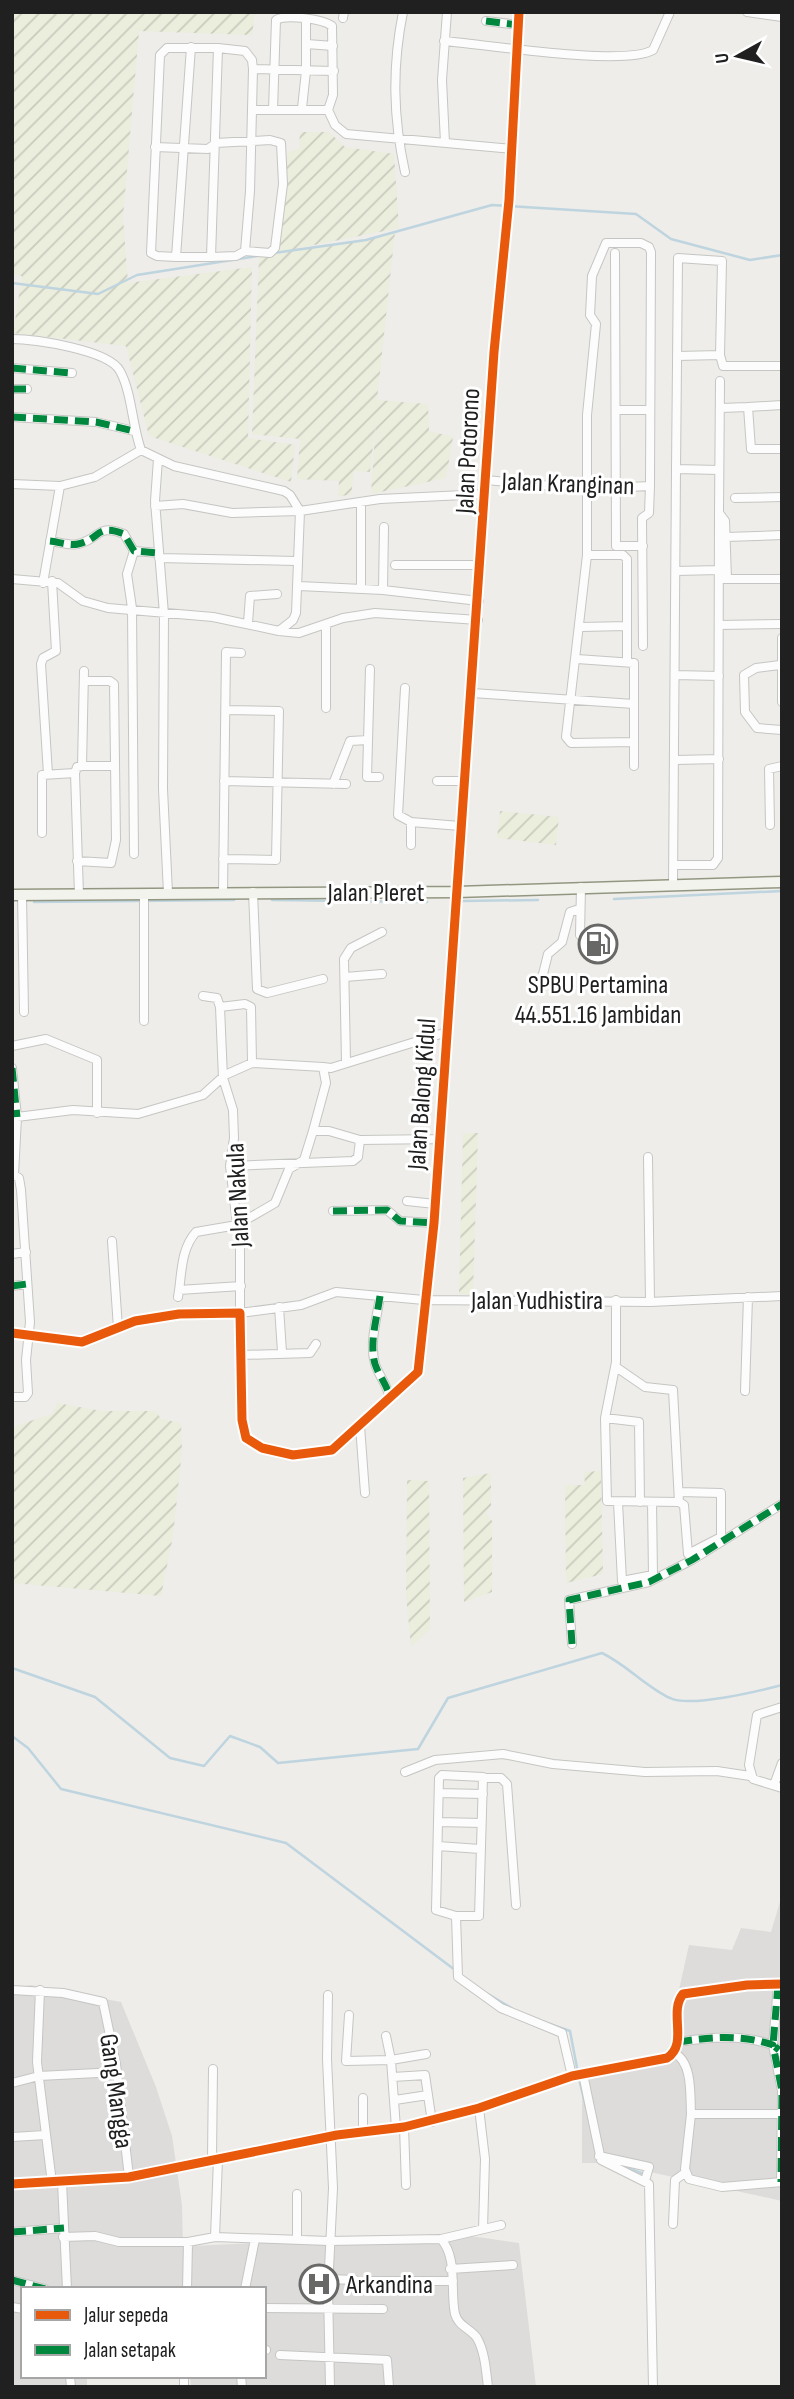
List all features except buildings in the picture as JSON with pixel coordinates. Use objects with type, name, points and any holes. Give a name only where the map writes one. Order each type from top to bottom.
[{"type":"main road","name":"Jalan Pleret","points":[[17,895],[457,892],[782,883]]},
{"type":"street","points":[[403,12],[394,81],[398,140],[405,172]]},
{"type":"street","points":[[445,143],[444,41],[447,12]]},
{"type":"street","name":"Jalan Potorono","points":[[457,892],[509,201],[519,12]]},
{"type":"street","points":[[444,41],[497,45],[516,50],[645,54],[653,50],[670,12]]},
{"type":"street","points":[[747,12],[782,17]]},
{"type":"street","points":[[272,110],[276,20],[284,17],[329,23],[334,71],[328,110],[335,125],[346,134],[512,149]]},
{"type":"street","points":[[302,108],[306,72],[306,21]]},
{"type":"street","points":[[486,21],[519,25]]},
{"type":"street","points":[[307,44],[333,46]]},
{"type":"street","points":[[176,257],[191,47]]},
{"type":"street","points":[[155,147],[208,149],[216,143],[252,140],[281,143],[283,184],[274,250],[260,254],[245,251],[236,256],[211,257],[157,256],[151,253],[155,147],[161,52],[167,48],[191,47],[245,51],[252,60],[253,69],[252,140],[245,251]]},
{"type":"street","points":[[211,257],[218,48]]},
{"type":"street","points":[[253,69],[334,71]]},
{"type":"street","points":[[253,110],[328,110]]},
{"type":"street","points":[[634,742],[568,741],[566,731],[577,659],[587,555],[587,415],[596,324],[590,315],[592,276],[603,245],[614,242],[647,245],[651,252],[650,486],[649,513],[642,518],[643,646]]},
{"type":"street","points":[[615,253],[616,546],[643,546]]},
{"type":"street","points":[[673,885],[680,257],[722,261],[720,355],[727,368],[782,366]]},
{"type":"street","points":[[596,324],[614,323]]},
{"type":"street","points":[[12,339],[93,352],[110,359],[122,373],[134,431],[141,450],[174,466],[284,491],[290,495],[300,511],[296,561],[299,586],[293,620],[279,631]]},
{"type":"street","points":[[677,356],[720,355]]},
{"type":"street","points":[[12,368],[72,373]]},
{"type":"street","points":[[674,865],[717,863],[721,576],[720,381]]},
{"type":"street","points":[[12,389],[27,389]]},
{"type":"street","points":[[721,408],[782,405]]},
{"type":"street","points":[[748,407],[751,449],[782,449]]},
{"type":"street","points":[[617,411],[650,410]]},
{"type":"street","points":[[12,417],[96,422],[134,431]]},
{"type":"street","points":[[12,484],[60,485],[95,477],[141,450]]},
{"type":"street","points":[[158,459],[155,506],[164,614],[163,789],[168,893]]},
{"type":"street","points":[[676,468],[719,470]]},
{"type":"street","name":"Jalan Kranginan","points":[[486,480],[585,489],[650,486]]},
{"type":"street","points":[[48,774],[41,664],[43,658],[55,651],[47,582],[50,541],[60,485]]},
{"type":"street","points":[[155,506],[183,505],[232,513],[300,511],[361,502],[485,494]]},
{"type":"street","points":[[735,498],[782,497]]},
{"type":"street","points":[[361,502],[361,589]]},
{"type":"street","points":[[719,513],[725,521],[726,537],[721,576]]},
{"type":"street","points":[[383,590],[384,527]]},
{"type":"street","points":[[50,541],[78,544],[99,530],[110,529],[124,534],[134,551],[127,573],[132,608],[134,854]]},
{"type":"street","points":[[726,537],[782,535]]},
{"type":"street","points":[[134,551],[159,556],[296,561]]},
{"type":"street","points":[[587,555],[623,555],[627,559],[627,661]]},
{"type":"street","points":[[395,565],[481,565]]},
{"type":"street","points":[[676,571],[782,579]]},
{"type":"street","points":[[12,579],[62,584],[74,596],[94,605],[248,623],[299,633],[343,618],[374,613],[478,620]]},
{"type":"street","points":[[299,586],[383,590],[478,601]]},
{"type":"street","points":[[248,623],[250,596],[277,594]]},
{"type":"street","points":[[719,625],[782,624]]},
{"type":"street","points":[[326,625],[326,708]]},
{"type":"street","points":[[580,627],[626,626]]},
{"type":"street","points":[[782,638],[782,702]]},
{"type":"street","points":[[223,893],[226,652],[241,653]]},
{"type":"street","points":[[577,659],[627,661],[635,667],[635,766]]},
{"type":"street","points":[[780,665],[756,668],[744,675],[744,708],[757,728],[782,730]]},
{"type":"street","points":[[370,669],[367,777],[379,777]]},
{"type":"street","points":[[82,766],[85,671]]},
{"type":"street","points":[[675,675],[719,676]]},
{"type":"street","points":[[77,861],[111,863],[116,840],[114,684],[110,681],[84,681]]},
{"type":"street","points":[[405,688],[398,815],[411,822],[460,826]]},
{"type":"street","points":[[472,693],[634,705]]},
{"type":"street","points":[[223,859],[276,860],[278,782],[279,711],[226,710]]},
{"type":"street","points":[[333,784],[350,741],[368,740]]},
{"type":"street","points":[[676,760],[719,759]]},
{"type":"street","points":[[79,895],[75,773],[77,767],[82,766],[114,766]]},
{"type":"street","points":[[769,825],[769,769],[782,766]]},
{"type":"street","points":[[42,833],[42,776],[75,773]]},
{"type":"street","points":[[224,781],[346,784]]},
{"type":"street","points":[[437,781],[464,781]]},
{"type":"street","points":[[411,822],[411,845]]},
{"type":"street","points":[[580,935],[581,887]]},
{"type":"street","points":[[254,892],[257,989],[267,993],[323,979]]},
{"type":"street","name":"Jalan Balong Kidul","points":[[360,1426],[389,1395],[407,1384],[418,1372],[434,1223],[457,892]]},
{"type":"street","points":[[144,894],[144,1021]]},
{"type":"street","points":[[17,895],[24,1012]]},
{"type":"street","points":[[542,978],[548,954],[562,942],[570,912],[579,909]]},
{"type":"street","points":[[346,1062],[345,954],[361,942],[382,932]]},
{"type":"street","points":[[345,977],[382,974]]},
{"type":"street","points":[[202,996],[217,998],[220,1007],[245,1004],[251,1007],[252,1063]]},
{"type":"street","name":"Jalan Nakula","points":[[220,1007],[223,1078],[233,1110],[234,1138],[230,1166],[241,1286],[243,1430],[252,1443],[293,1455],[316,1455],[332,1450],[360,1426]]},
{"type":"street","points":[[16,1120],[73,1110],[138,1114],[203,1095],[223,1078],[252,1063],[323,1068],[447,1032]]},
{"type":"street","points":[[12,1046],[46,1039],[97,1059],[97,1113]]},
{"type":"street","points":[[12,1068],[16,1120],[13,1175],[20,1183],[30,1334],[26,1360],[28,1393],[25,1397],[12,1397]]},
{"type":"street","points":[[241,1286],[179,1294],[181,1263],[191,1237],[196,1232],[237,1225],[275,1203],[289,1169],[300,1164],[307,1154],[326,1083],[323,1068]]},
{"type":"street","points":[[313,1130],[329,1131],[360,1140],[440,1139]]},
{"type":"street","points":[[230,1166],[354,1161],[358,1157],[360,1140]]},
{"type":"street","points":[[649,1157],[650,1302]]},
{"type":"street","points":[[407,1201],[435,1204]]},
{"type":"street","points":[[333,1211],[387,1210],[400,1221],[434,1223]]},
{"type":"street","points":[[112,1241],[118,1328]]},
{"type":"street","points":[[12,1254],[26,1252]]},
{"type":"street","points":[[12,1286],[27,1284]]},
{"type":"street","name":"Jalan Yudhistira","points":[[12,1333],[82,1342],[135,1321],[179,1314],[240,1313],[302,1305],[336,1293],[424,1300],[650,1302],[782,1296]]},
{"type":"street","points":[[380,1296],[373,1351],[379,1376],[386,1384],[389,1395]]},
{"type":"street","points":[[745,1391],[748,1297]]},
{"type":"street","points":[[616,1300],[615,1367],[608,1390],[605,1418],[607,1501],[679,1502],[684,1505],[688,1554],[722,1537],[721,1493],[679,1492]]},
{"type":"street","points":[[279,1307],[282,1352]]},
{"type":"street","points":[[242,1355],[310,1353],[316,1344]]},
{"type":"street","points":[[615,1367],[646,1388],[674,1391],[679,1502]]},
{"type":"street","points":[[605,1418],[639,1422],[640,1502]]},
{"type":"street","points":[[360,1426],[365,1493]]},
{"type":"street","points":[[618,1502],[622,1581],[653,1575],[652,1502]]},
{"type":"street","points":[[572,1644],[568,1601],[649,1582],[692,1560],[782,1504]]},
{"type":"street","points":[[750,1776],[749,1765],[757,1716],[782,1707]]},
{"type":"street","points":[[405,1772],[435,1760],[503,1754],[553,1764],[645,1772],[717,1771],[750,1776],[778,1787],[782,1763]]},
{"type":"street","points":[[483,1778],[479,1916],[456,1916],[436,1910],[439,1778],[442,1775],[481,1775],[483,1778],[501,1778],[507,1784],[516,1905]]},
{"type":"street","points":[[439,1793],[483,1794]]},
{"type":"street","points":[[439,1822],[481,1823]]},
{"type":"street","points":[[438,1846],[480,1849]]},
{"type":"street","points":[[456,1916],[457,1972],[500,2008],[562,2033],[578,2075],[599,2156],[606,2164],[649,2184],[653,2387]]},
{"type":"street","points":[[12,2184],[129,2177],[329,2137],[432,2122],[578,2075],[659,2060],[674,2053],[678,2042],[678,2003],[683,1994],[719,1988],[780,1984],[773,2045],[779,2063],[781,2182],[722,2187],[694,2182],[685,2173]]},
{"type":"street","points":[[12,1990],[40,1990],[36,2030],[38,2077],[45,2135],[57,2182],[64,2233],[67,2287]]},
{"type":"street","name":"Gang Mangga","points":[[40,1990],[101,2001],[105,2006],[117,2073],[129,2177]]},
{"type":"street","points":[[328,1995],[329,2137],[333,2188],[329,2241],[330,2387]]},
{"type":"street","points":[[346,2061],[349,2015]]},
{"type":"street","points":[[386,2036],[406,2185]]},
{"type":"street","points":[[678,2042],[724,2037],[749,2038],[773,2045],[782,2053]]},
{"type":"street","points":[[674,2053],[681,2057],[685,2065],[691,2114],[685,2173]]},
{"type":"street","points":[[327,2059],[391,2060],[426,2054]]},
{"type":"street","points":[[212,2069],[215,2237]]},
{"type":"street","points":[[12,2083],[38,2077],[117,2073]]},
{"type":"street","points":[[393,2077],[425,2075],[432,2122]]},
{"type":"street","points":[[395,2100],[428,2095]]},
{"type":"street","points":[[363,2098],[363,2132]]},
{"type":"street","points":[[479,2109],[485,2159],[483,2229]]},
{"type":"street","points":[[691,2114],[780,2114]]},
{"type":"street","points":[[12,2137],[45,2135]]},
{"type":"street","points":[[599,2156],[649,2167],[645,2180]]},
{"type":"street","points":[[673,2224],[675,2179],[685,2173]]},
{"type":"street","points":[[297,2194],[297,2240]]},
{"type":"street","points":[[12,2232],[64,2233],[119,2242],[188,2242],[215,2237],[329,2241],[441,2239],[501,2225]]},
{"type":"street","points":[[245,2287],[255,2239]]},
{"type":"street","points":[[441,2239],[447,2249],[453,2281],[455,2314],[460,2323],[475,2335],[481,2346],[488,2387]]},
{"type":"street","points":[[187,2287],[188,2242]]},
{"type":"street","points":[[450,2269],[513,2265]]},
{"type":"street","points":[[329,2279],[355,2280]]},
{"type":"street","points":[[12,2280],[37,2287]]},
{"type":"street","points":[[370,2281],[453,2281]]},
{"type":"street","points":[[266,2308],[383,2309]]},
{"type":"street","points":[[280,2355],[387,2360],[389,2387]]},
{"type":"shaded area","points":[[782,1895],[782,2201],[609,2163],[582,2163],[582,2076],[677,2059],[676,2003],[689,1945],[732,1950],[741,1928],[771,1932]]},
{"type":"shaded area","points":[[31,1985],[121,2002],[156,2087],[172,2136],[182,2205],[184,2287],[21,2287],[21,2378],[87,2378],[87,2387],[12,2387],[12,1988]]},
{"type":"shaded area","points":[[457,2234],[519,2243],[536,2387],[191,2387],[190,2378],[266,2378],[266,2287],[189,2287],[191,2246]]},
{"type":"green space","points":[[12,12],[255,12],[252,35],[139,31],[123,217],[128,283],[252,267],[248,438],[295,445],[291,482],[149,436],[126,346],[13,333],[22,276],[12,274]]},
{"type":"green space","points":[[300,132],[329,132],[345,147],[394,154],[399,228],[294,249],[366,240],[395,232],[377,400],[428,404],[429,431],[453,437],[446,478],[371,494],[376,419],[370,472],[354,471],[351,495],[338,496],[339,481],[297,479],[300,439],[252,434],[259,257],[277,252],[288,152],[299,149]]},
{"type":"green space","points":[[500,811],[559,817],[556,845],[497,838]]},
{"type":"green space","points":[[463,1133],[478,1133],[473,1295],[459,1294]]},
{"type":"green space","points":[[57,1403],[102,1411],[156,1411],[161,1419],[181,1423],[182,1451],[173,1536],[161,1596],[12,1583],[12,1427],[52,1414]]},
{"type":"green space","points":[[601,1471],[603,1574],[566,1583],[565,1485],[585,1485],[584,1472]]},
{"type":"green space","points":[[491,1473],[491,1506],[486,1513],[492,1521],[492,1592],[464,1602],[463,1478]]},
{"type":"green space","points":[[407,1480],[429,1481],[430,1629],[411,1647],[406,1594]]},
{"type":"waterway","points":[[274,253],[366,240],[492,205],[636,214],[671,239],[750,260],[782,255]]},
{"type":"waterway","points":[[12,283],[98,294],[137,275],[264,255]]},
{"type":"waterway","points":[[614,899],[782,891]]},
{"type":"waterway","points":[[34,902],[234,900]]},
{"type":"waterway","points":[[272,900],[427,902]]},
{"type":"waterway","points":[[462,901],[538,900]]},
{"type":"waterway","points":[[12,1668],[95,1697],[170,1758],[204,1766],[230,1736],[260,1747],[278,1763],[418,1749],[448,1698],[602,1653],[661,1693],[680,1701],[725,1698],[782,1685]]},
{"type":"waterway","points":[[12,1736],[28,1748],[61,1789],[286,1843],[455,1970]]},
{"type":"waterway","points":[[488,1994],[513,2009]]},
{"type":"waterway","points":[[544,2022],[570,2031],[578,2073]]},
{"type":"waterway","points":[[579,2079],[586,2107]]},
{"type":"waterway","points":[[617,2164],[644,2174]]},
{"type":"marked path","points":[[486,21],[519,25]]},
{"type":"marked path","points":[[12,368],[72,373]]},
{"type":"marked path","points":[[12,389],[27,389]]},
{"type":"marked path","points":[[12,417],[96,422],[134,431]]},
{"type":"marked path","points":[[50,541],[78,544],[108,530],[124,534],[134,551],[159,553]]},
{"type":"marked path","points":[[12,1068],[17,1117]]},
{"type":"marked path","points":[[333,1211],[387,1210],[400,1221],[434,1223]]},
{"type":"marked path","points":[[12,1286],[27,1284]]},
{"type":"marked path","points":[[380,1296],[373,1356],[389,1395]]},
{"type":"marked path","points":[[572,1644],[569,1600],[649,1582],[692,1560],[782,1504]]},
{"type":"marked path","points":[[778,1985],[773,2045],[779,2050]]},
{"type":"marked path","points":[[678,2042],[726,2038],[749,2039],[773,2045],[782,2091],[781,2182]]},
{"type":"marked path","points":[[12,2232],[64,2228]]},
{"type":"marked path","points":[[12,2280],[38,2287]]},
{"type":"cycle path","points":[[12,1333],[82,1342],[135,1321],[179,1314],[240,1313],[242,1420],[246,1438],[262,1448],[293,1455],[332,1450],[418,1372],[434,1223],[494,352],[509,200],[519,12]]},
{"type":"cycle path","points":[[12,2184],[129,2177],[337,2135],[404,2127],[479,2108],[572,2076],[667,2058],[677,2045],[677,2010],[683,1994],[747,1985],[782,1984]]},
{"type":"place","name":"SPBU Pertamina 44.551.16 Jambidan","points":[[598,944]]},
{"type":"place","name":"Arkandina","points":[[319,2284]]}]
